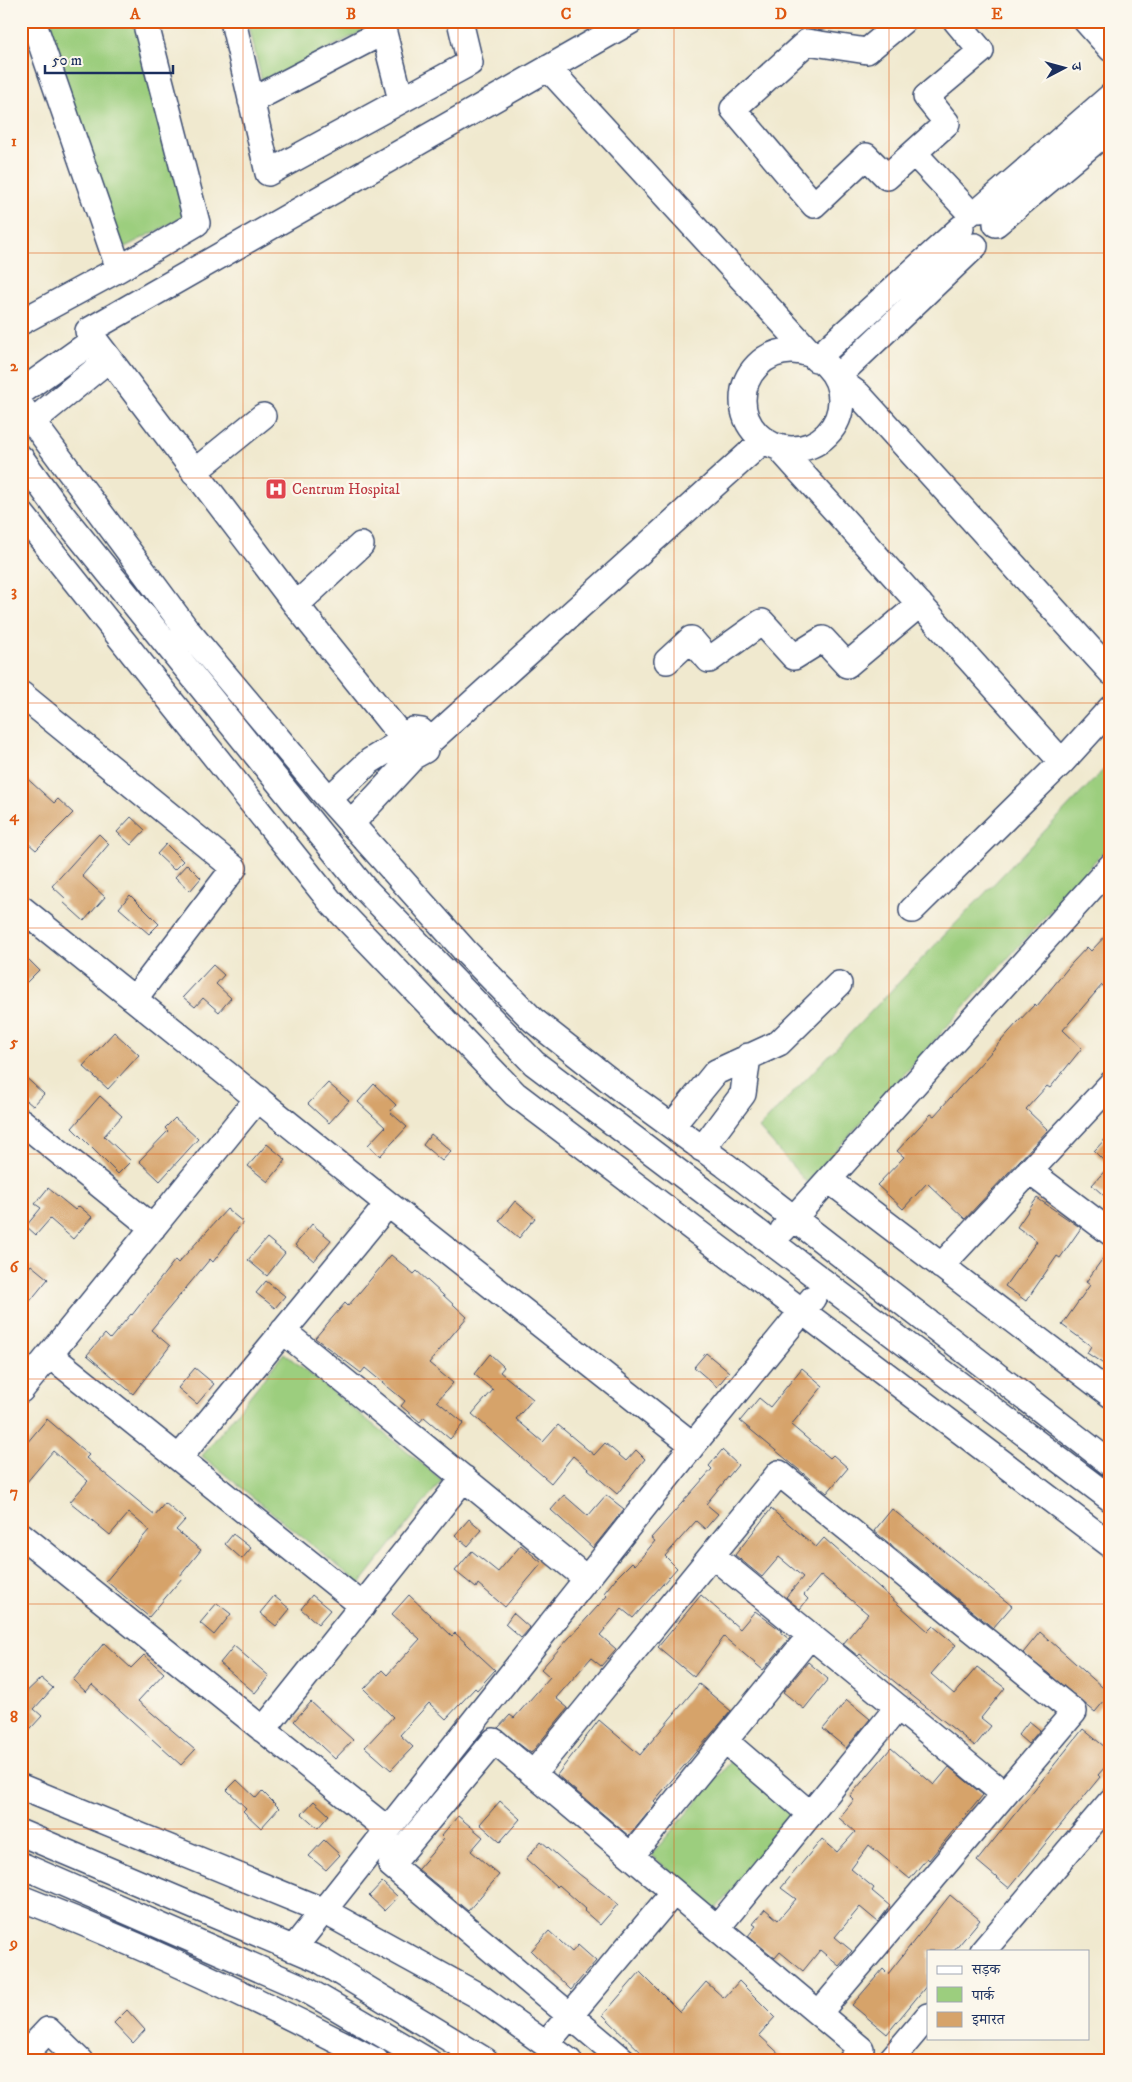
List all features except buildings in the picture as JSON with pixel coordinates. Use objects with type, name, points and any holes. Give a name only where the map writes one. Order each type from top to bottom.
[{"type":"street","points":[[21,322],[119,269],[197,223],[145,21]]},
{"type":"street","points":[[233,21],[268,173],[470,63],[460,21]]},
{"type":"street","points":[[413,742],[296,606],[88,331],[631,21]]},
{"type":"street","points":[[903,21],[867,51],[807,42],[733,109],[814,205],[866,156],[887,177],[915,154],[947,123],[926,97],[981,51],[956,21]]},
{"type":"street","points":[[1086,21],[1111,49]]},
{"type":"street","points":[[251,101],[382,26],[401,100]]},
{"type":"street","points":[[31,33],[119,269]]},
{"type":"street","points":[[548,68],[816,359],[826,366],[836,378],[858,394],[1111,672]]},
{"type":"street","points":[[816,359],[976,224],[1111,96]]},
{"type":"street","points":[[836,378],[976,224],[1111,128]]},
{"type":"street","points":[[915,154],[976,224]]},
{"type":"street","points":[[21,392],[102,349]]},
{"type":"street","points":[[102,349],[27,413],[187,630],[329,799],[466,952],[533,1020],[1111,1464]]},
{"type":"street","points":[[816,359],[799,352],[784,352],[769,357],[756,366],[747,380],[743,396],[744,413],[764,439],[920,604],[1062,762]]},
{"type":"street","points":[[764,439],[795,450],[812,446],[826,436],[835,424],[840,409],[840,393],[836,378]]},
{"type":"street","points":[[194,472],[263,416]]},
{"type":"street","points":[[351,824],[413,742],[764,439]]},
{"type":"street","points":[[21,458],[63,516],[364,888],[534,1063],[770,1244],[1111,1499]]},
{"type":"street","points":[[21,514],[330,901],[514,1094],[1111,1545]]},
{"type":"street","points":[[296,606],[361,544]]},
{"type":"street","points":[[667,660],[691,639],[709,660],[762,622],[794,657],[824,639],[847,665],[920,604]]},
{"type":"street","points":[[21,694],[234,868],[135,998]]},
{"type":"street","points":[[912,910],[1062,762],[1111,708]]},
{"type":"street","points":[[329,799],[370,761],[413,742]]},
{"type":"street","points":[[770,1244],[1111,866]]},
{"type":"street","points":[[21,908],[135,998],[388,1204],[693,1445]]},
{"type":"street","points":[[672,1126],[716,1072],[779,1043],[839,984]]},
{"type":"street","points":[[702,1149],[743,1094],[748,1056]]},
{"type":"street","points":[[941,1266],[1111,1084]]},
{"type":"street","points":[[21,1390],[258,1098]]},
{"type":"street","points":[[22,1123],[153,1228]]},
{"type":"street","points":[[1029,1171],[1111,1233]]},
{"type":"street","points":[[829,1180],[1111,1396]]},
{"type":"street","points":[[178,1458],[388,1204]]},
{"type":"street","points":[[293,1949],[693,1445],[824,1284]]},
{"type":"street","points":[[283,1331],[587,1579]]},
{"type":"street","points":[[50,1355],[362,1606]]},
{"type":"street","points":[[533,1774],[779,1473],[1074,1712],[819,2014]]},
{"type":"street","points":[[263,1730],[464,1478]]},
{"type":"street","points":[[21,1535],[388,1830]]},
{"type":"street","points":[[712,1555],[1004,1794]]},
{"type":"street","points":[[631,1856],[810,1636]]},
{"type":"street","points":[[717,1928],[898,1707]]},
{"type":"street","points":[[624,2061],[391,1866],[494,1741],[861,2049],[851,2061]]},
{"type":"street","points":[[725,1741],[810,1814]]},
{"type":"street","points":[[21,1787],[324,1911],[477,1995],[569,2061]]},
{"type":"street","points":[[984,1950],[1111,1801]]},
{"type":"street","points":[[21,1833],[326,1964],[486,2061]]},
{"type":"street","points":[[21,1865],[303,1988],[428,2061]]},
{"type":"street","points":[[546,2044],[674,1892]]},
{"type":"street","points":[[21,1898],[91,1925],[290,2016],[376,2061]]},
{"type":"street","points":[[890,2061],[927,2017]]},
{"type":"street","points":[[21,2059],[48,2030],[80,2061]]},
{"type":"green space","points":[[45,21],[138,21],[186,216],[121,249]]},
{"type":"green space","points":[[248,21],[365,21],[367,29],[262,82]]},
{"type":"green space","points":[[1111,762],[1111,843],[807,1183],[759,1128]]},
{"type":"green space","points":[[284,1353],[442,1480],[360,1584],[202,1456]]},
{"type":"green space","points":[[734,1758],[797,1813],[715,1910],[651,1855]]},
{"type":"place","name":"Centrum Hospital","points":[[276,489]]}]
